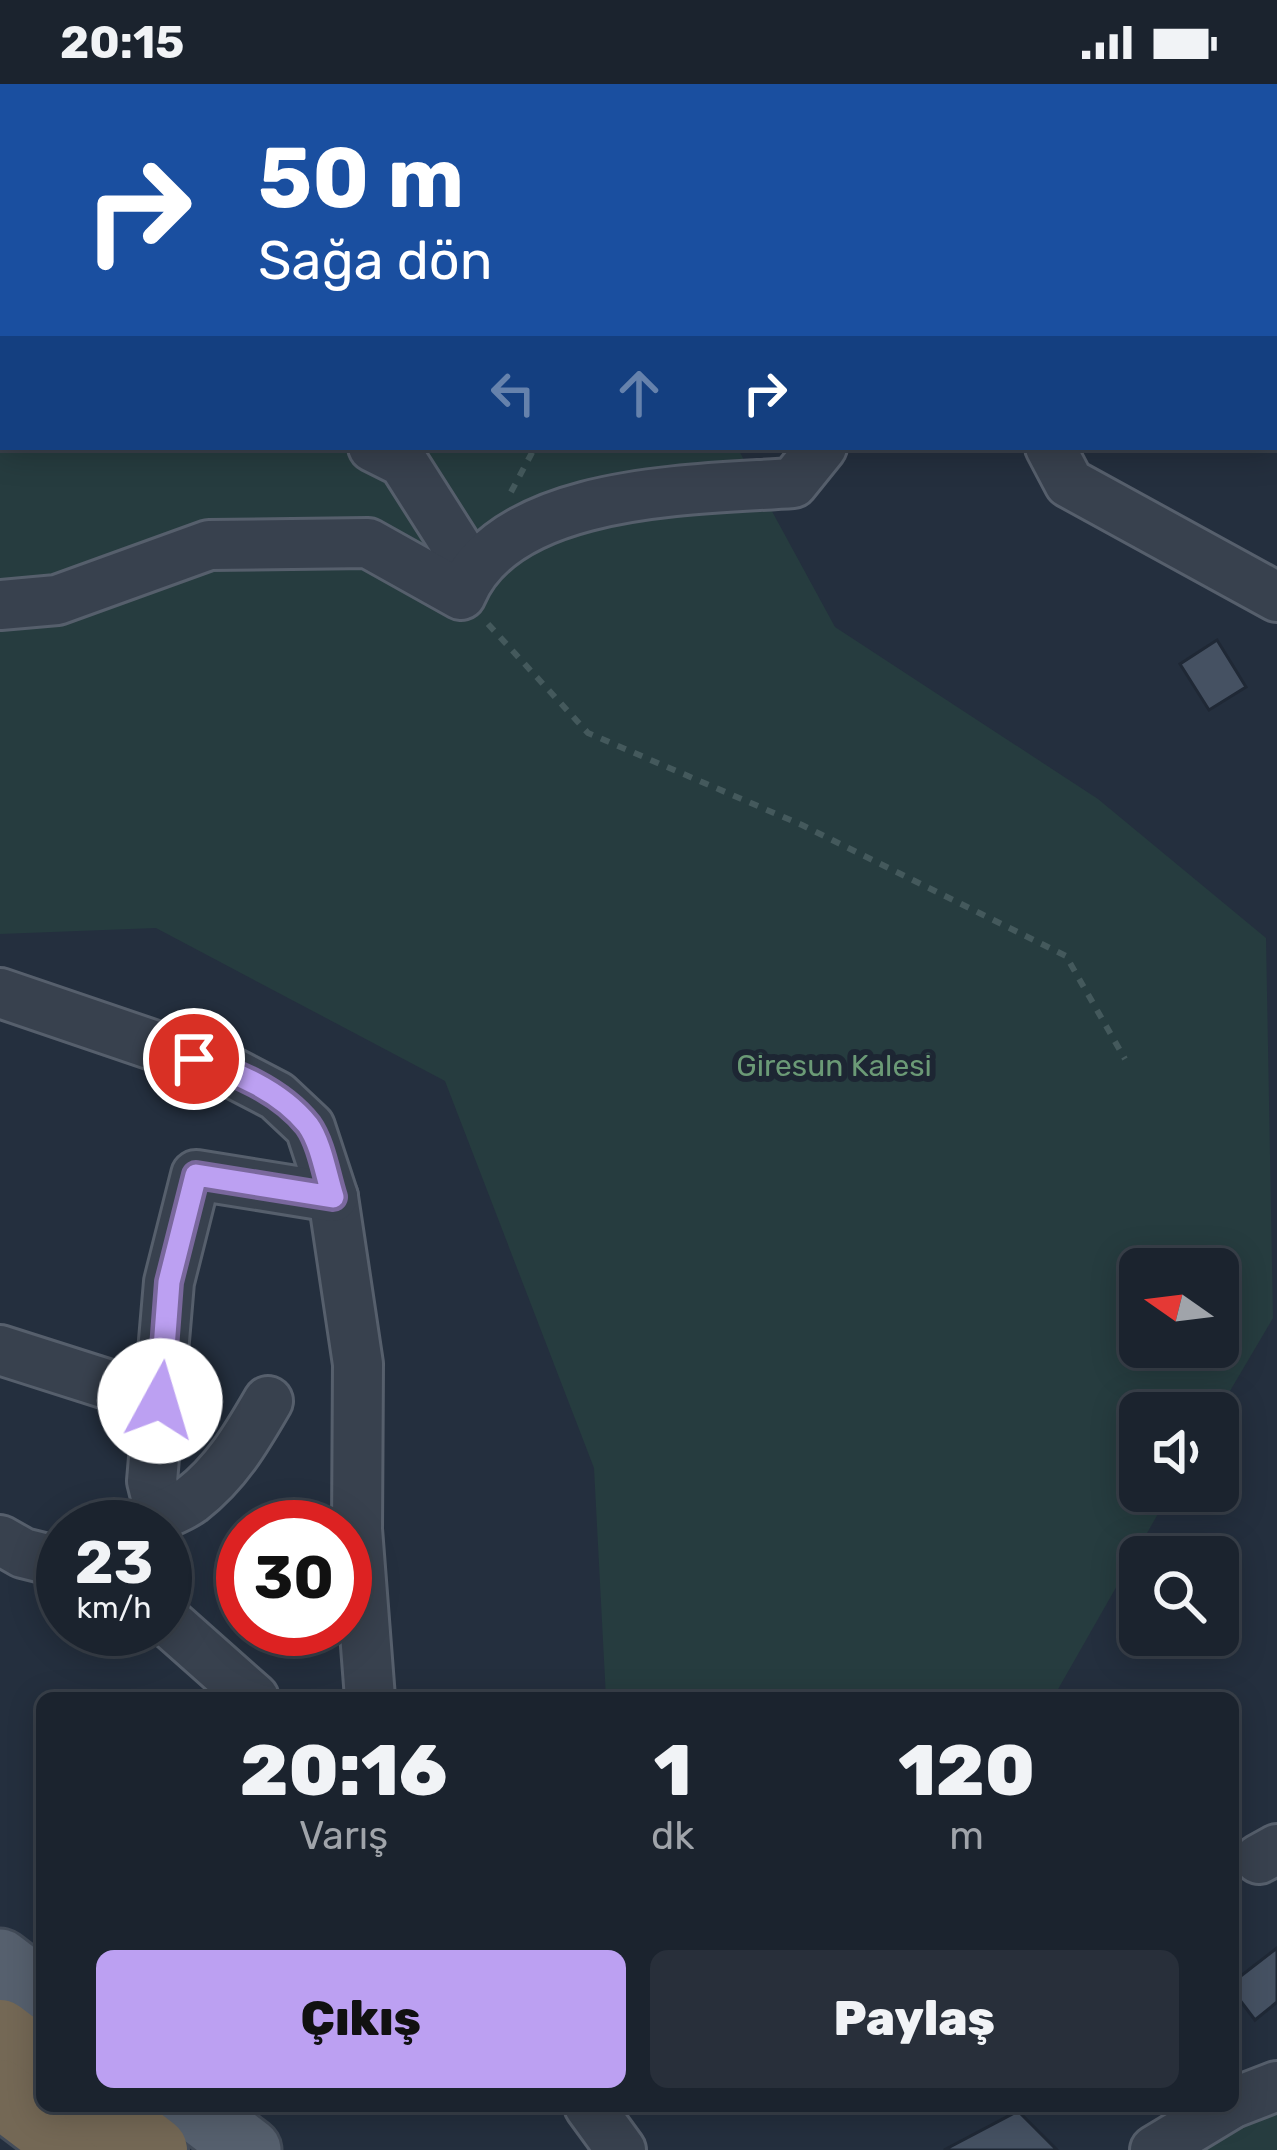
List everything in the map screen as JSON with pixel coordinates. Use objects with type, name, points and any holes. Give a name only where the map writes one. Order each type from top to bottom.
[{"type":"highway","points":[[0,2033],[36,2060]]},
{"type":"highway","points":[[0,2093],[76,2150]]},
{"type":"highway","points":[[105,2112],[154,2150]]},
{"type":"main road","points":[[0,1961],[36,1988]]},
{"type":"main road","points":[[199,2112],[249,2150]]},
{"type":"street","points":[[379,450],[404,462],[466,582]]},
{"type":"street","points":[[466,582],[514,538],[578,505],[793,482],[820,450]]},
{"type":"street","points":[[1052,450],[1069,483],[1277,597]]},
{"type":"street","points":[[0,605],[57,600],[209,545],[368,543],[466,582]]},
{"type":"street","points":[[0,993],[229,1070],[277,1096],[310,1127],[333,1197],[358,1364],[357,1529],[370,1692]]},
{"type":"street","points":[[151,1500],[169,1282],[196,1175],[333,1197]]},
{"type":"street","points":[[0,1350],[160,1401]]},
{"type":"street","points":[[191,1500],[232,1462],[268,1401]]},
{"type":"street","points":[[0,1540],[36,1556]]},
{"type":"street","points":[[192,1643],[247,1692]]},
{"type":"street","points":[[1239,2101],[1277,2086]]},
{"type":"street","points":[[593,2112],[621,2150]]},
{"type":"street","points":[[1155,2150],[1217,2112]]},
{"type":"path","points":[[466,582],[588,733],[802,825],[1066,956],[1126,1059]]},
{"type":"green space","name":"Giresun Kalesi","points":[[0,450],[739,450],[835,627],[1098,799],[1266,938],[1273,1318],[1229,1392],[1119,1392],[1119,1512],[1159,1512],[1145,1536],[1119,1536],[1119,1582],[1056,1692],[606,1692],[594,1468],[445,1081],[156,928],[0,934]]},
{"type":"green space","points":[[1277,2090],[1277,2150],[1162,2150],[1239,2112]]},
{"type":"building","points":[[1217,640],[1246,687],[1209,710],[1180,664]]},
{"type":"building","points":[[1277,1948],[1277,2002],[1255,2020],[1239,1999],[1239,1977]]},
{"type":"building","points":[[1019,2112],[1057,2150],[944,2150]]},
{"type":"route","points":[[160,1401],[169,1282],[196,1175],[333,1197],[310,1127],[277,1096],[229,1070],[194,1059]]}]
